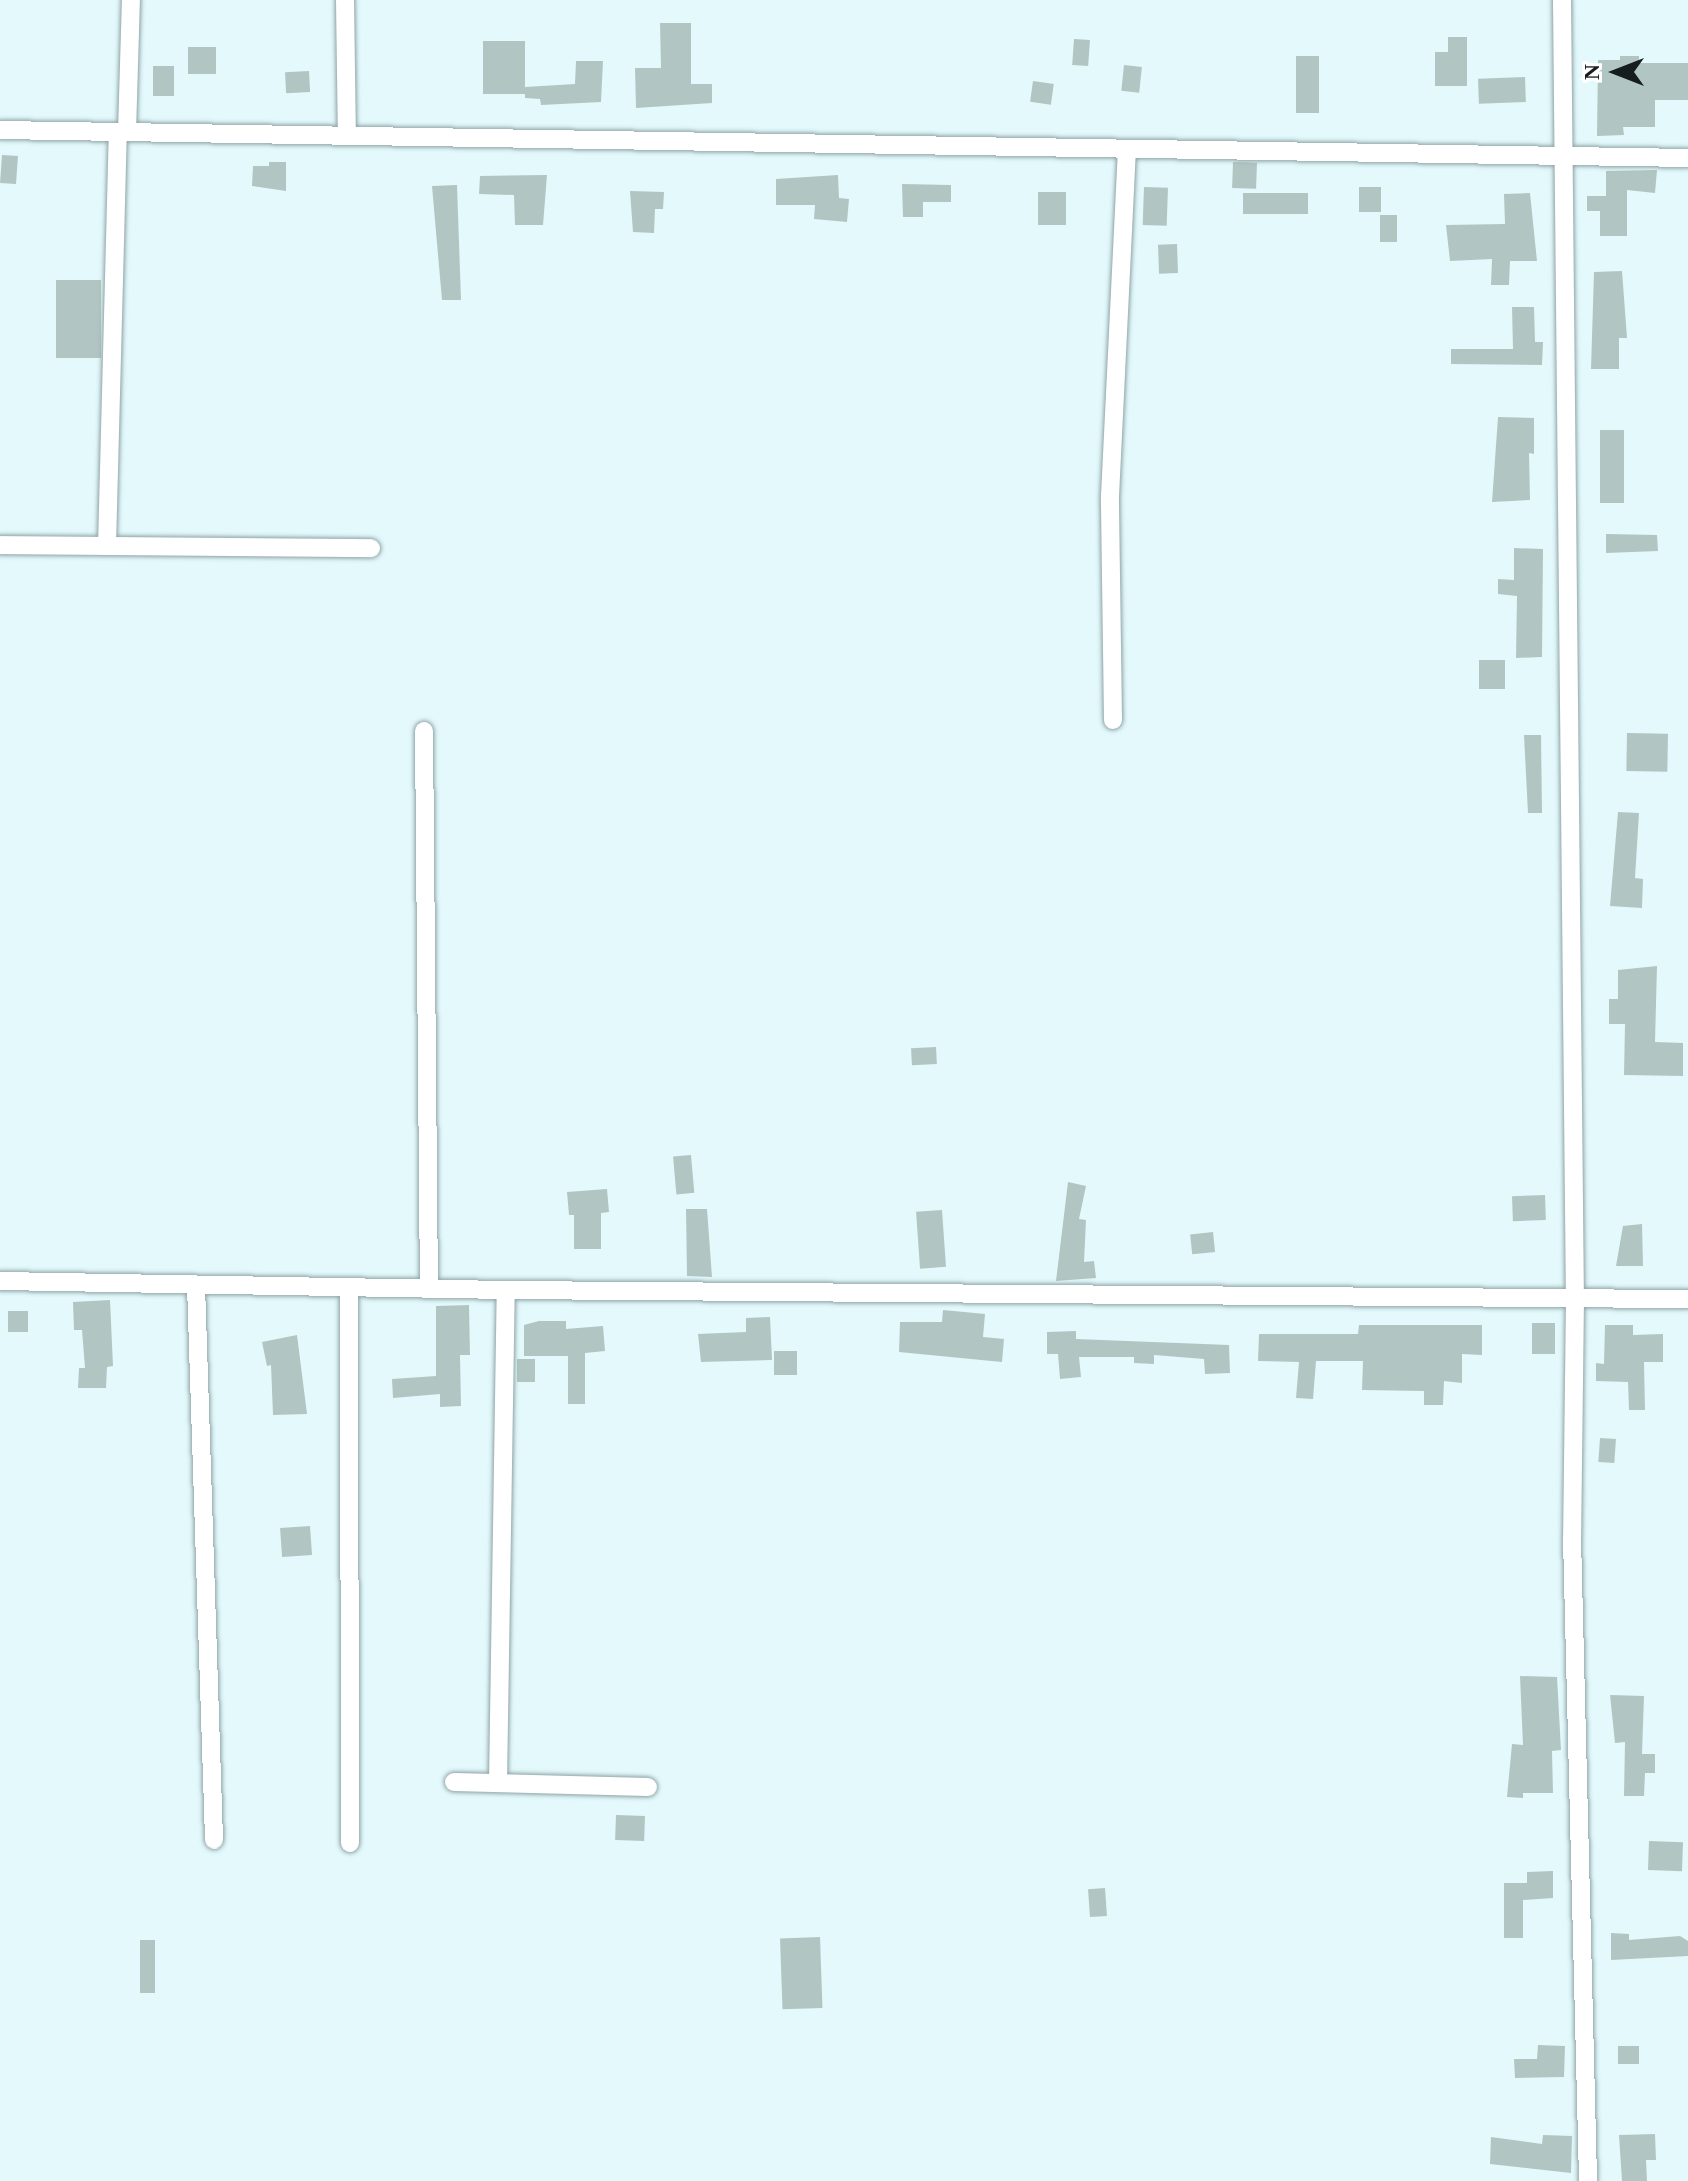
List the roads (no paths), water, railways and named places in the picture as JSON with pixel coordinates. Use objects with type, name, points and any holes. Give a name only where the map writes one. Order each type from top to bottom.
[{"type":"street","points":[[107,546],[131,0]]},
{"type":"street","points":[[345,0],[347,136]]},
{"type":"street","points":[[1562,0],[1575,1299],[1572,1538],[1588,2181]]},
{"type":"street","points":[[0,130],[1564,159],[1688,158]]},
{"type":"street","points":[[1113,720],[1111,451],[1127,151]]},
{"type":"street","points":[[0,545],[371,548]]},
{"type":"street","points":[[424,731],[429,1289]]},
{"type":"street","points":[[0,1281],[506,1290],[1688,1299]]},
{"type":"street","points":[[196,1285],[214,1840]]},
{"type":"street","points":[[349,1288],[350,1843]]},
{"type":"street","points":[[498,1783],[506,1290]]},
{"type":"street","points":[[454,1782],[648,1787]]}]
